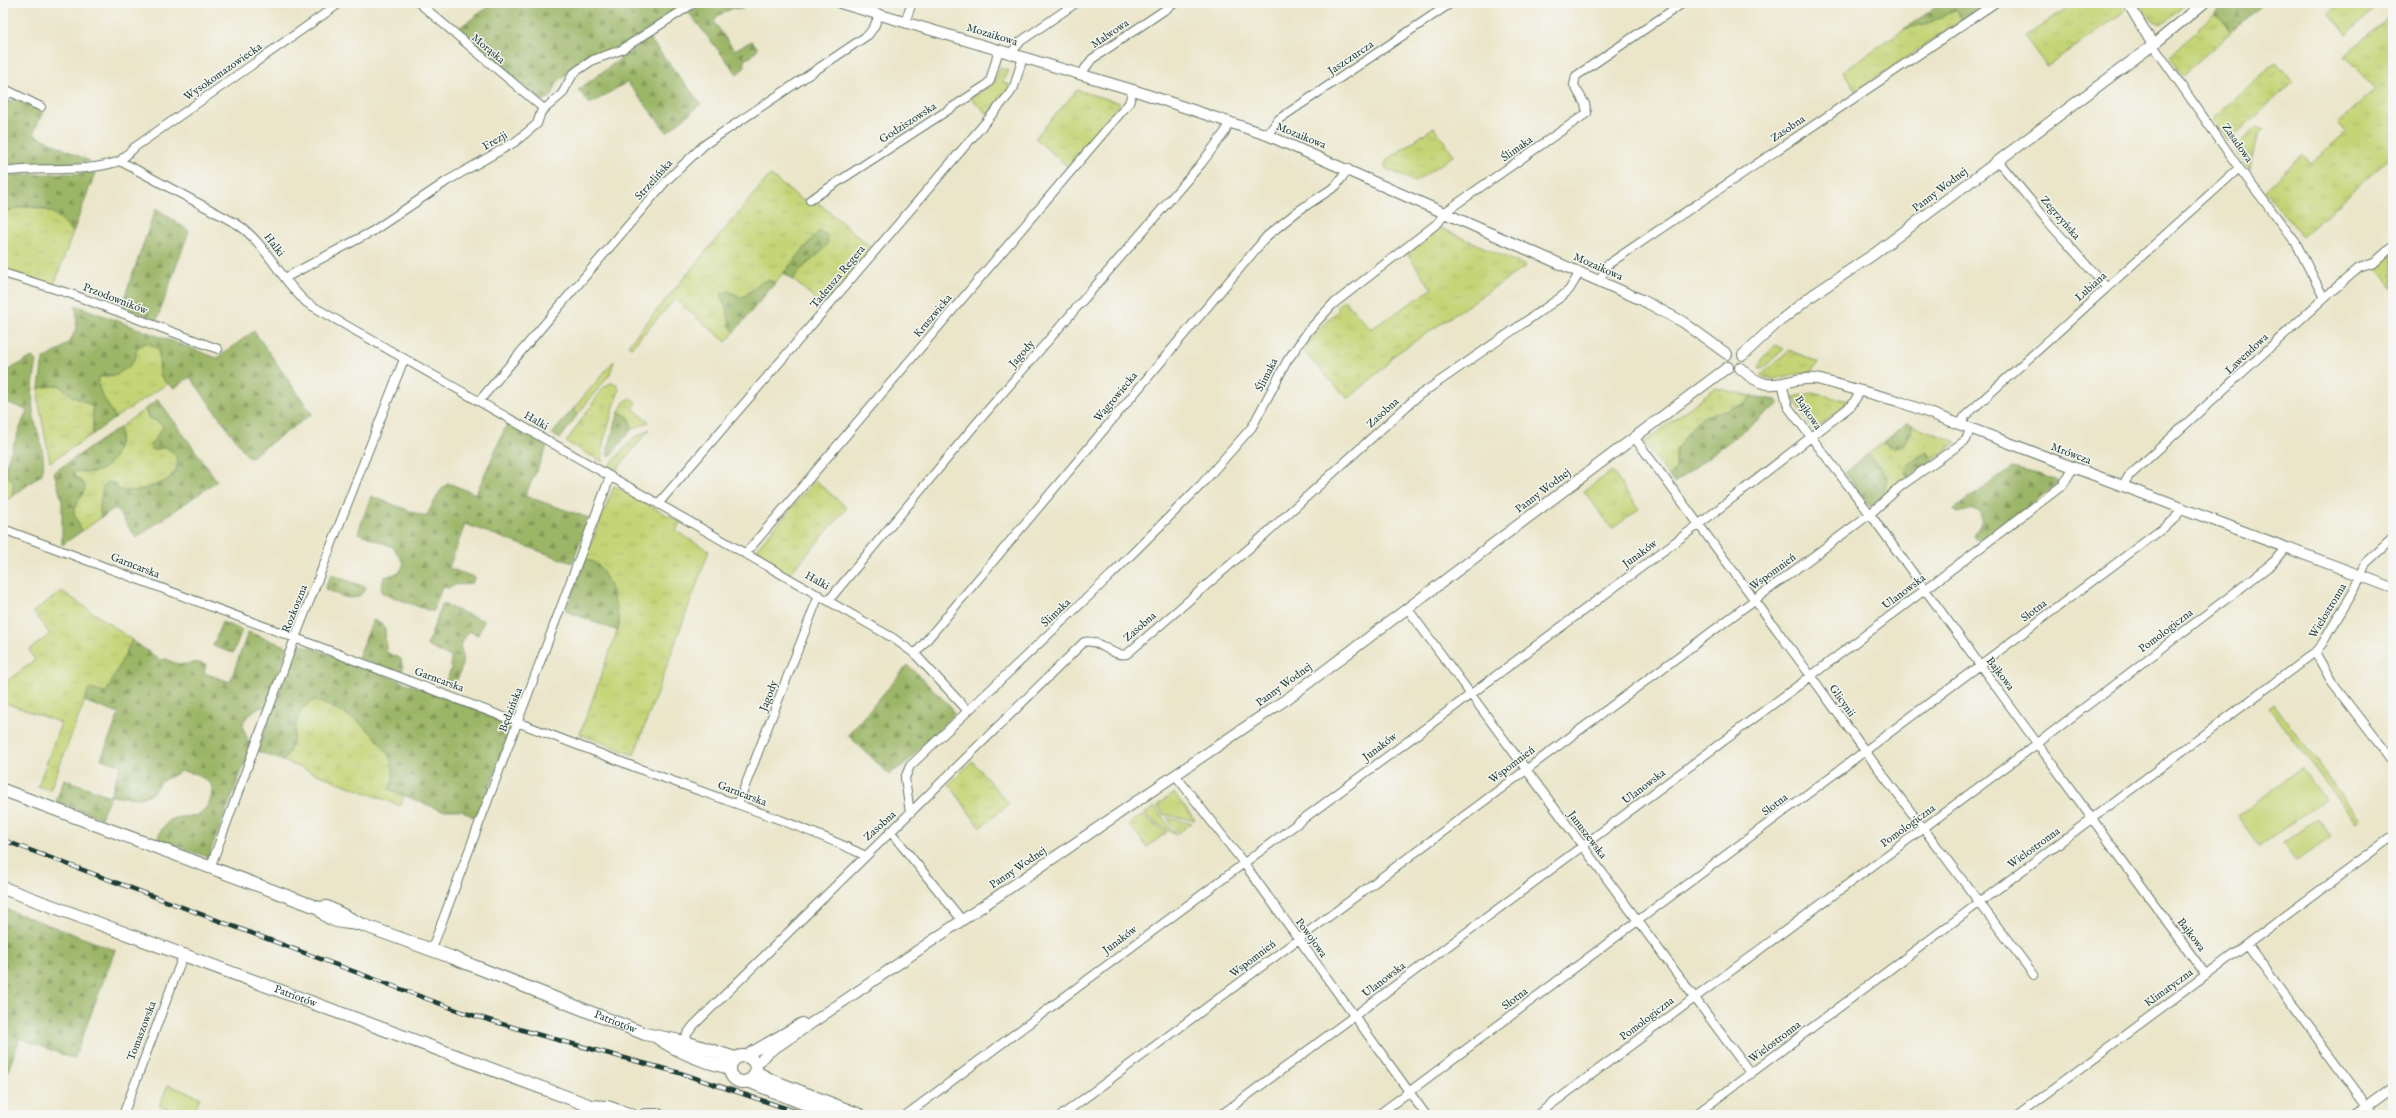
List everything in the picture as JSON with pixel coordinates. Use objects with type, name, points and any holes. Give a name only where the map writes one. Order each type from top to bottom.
[{"type":"main road","name":"Patriotów","points":[[3,790],[319,908],[325,916],[338,922],[363,925],[431,951],[454,966],[484,971],[656,1037],[672,1047],[704,1062],[737,1061]]},
{"type":"main road","name":"Patriotów","points":[[3,888],[588,1105],[603,1115]]},
{"type":"main road","name":"Patriotów","points":[[656,1037],[685,1042],[737,1061]]},
{"type":"main road","points":[[753,1073],[752,1060],[737,1061],[736,1080],[753,1073],[860,1115]]},
{"type":"main road","points":[[753,1073],[832,1115]]},
{"type":"main road","name":"Patriotów","points":[[588,1105],[607,1107],[631,1115]]},
{"type":"main road","points":[[645,1115],[658,1115]]},
{"type":"street","name":"Wysokomazowiecka","points":[[120,161],[135,147],[340,3]]},
{"type":"street","name":"Morąska","points":[[419,3],[544,109]]},
{"type":"street","name":"Frezji","points":[[285,278],[373,231],[447,181],[515,142],[537,124],[544,109],[562,94],[573,74],[581,67],[621,50],[694,3]]},
{"type":"street","name":"Mozaikowa","points":[[840,3],[1133,90],[1267,135],[1600,280],[1683,322],[1727,354]]},
{"type":"street","points":[[905,22],[912,3]]},
{"type":"street","points":[[1011,53],[1021,41],[1076,3]]},
{"type":"street","name":"Malwowa","points":[[1081,74],[1092,59],[1175,3]]},
{"type":"street","name":"Jaszczurcza","points":[[1267,135],[1279,119],[1451,3]]},
{"type":"street","name":"Ślimaka","points":[[910,813],[905,778],[906,773],[968,711],[1111,575],[1201,485],[1252,427],[1287,361],[1309,330],[1327,310],[1439,222],[1445,212],[1587,113],[1585,104],[1574,85],[1576,76],[1683,3]]},
{"type":"street","name":"Zasobna","points":[[1600,280],[1607,265],[1995,3]]},
{"type":"street","name":"Zasadowa","points":[[2128,3],[2153,45],[2239,168],[2296,244],[2324,298]]},
{"type":"street","name":"Panny Wodnej","points":[[1743,355],[1776,324],[1813,295],[1874,254],[2153,45],[2204,3]]},
{"type":"street","name":"Strzelińska","points":[[480,400],[662,186],[689,158],[704,145],[868,35],[874,27],[879,15]]},
{"type":"street","name":"Godziszowska","points":[[810,200],[985,86],[990,81],[999,50]]},
{"type":"street","name":"Tadeusza Regera","points":[[658,504],[1008,96],[1014,87],[1023,57]]},
{"type":"street","points":[[3,101],[6,90],[41,107]]},
{"type":"street","name":"Kruszwicka","points":[[745,554],[1129,103],[1133,90]]},
{"type":"street","name":"Jagody","points":[[829,600],[970,431],[1202,164],[1225,132],[1229,121]]},
{"type":"street","points":[[3,172],[95,167],[120,161]]},
{"type":"street","name":"Halki","points":[[120,161],[251,233],[295,293],[307,303],[404,359],[480,400],[610,477],[745,554],[819,594],[893,638],[915,654],[968,711]]},
{"type":"street","name":"Zegrzyńska","points":[[1998,161],[2050,224],[2106,287]]},
{"type":"street","name":"Lubiana","points":[[1965,427],[1965,416],[2239,168]]},
{"type":"street","name":"Wągrowiecka","points":[[915,654],[1268,236],[1298,211],[1336,186],[1348,169]]},
{"type":"street","name":"Lawendowa","points":[[2122,487],[2128,477],[2324,298],[2359,268],[2374,263],[2393,246]]},
{"type":"street","name":"Zasobna","points":[[685,1042],[687,1034],[694,1025],[864,855],[910,813],[1084,642],[1091,641],[1119,655],[1127,654],[1266,534],[1418,396],[1561,297],[1569,290],[1580,272]]},
{"type":"street","name":"Przodowników","points":[[3,273],[72,294],[218,349]]},
{"type":"street","points":[[1735,350],[1743,355],[1744,360],[1740,368],[1733,370],[1728,367],[1724,359],[1727,354],[1735,350]]},
{"type":"street","name":"Rozkoszna","points":[[210,868],[296,638],[404,359]]},
{"type":"street","name":"Panny Wodnej","points":[[753,1073],[769,1052],[1176,776],[1291,696],[1728,367]]},
{"type":"street","name":"Mrówcza","points":[[1740,368],[1759,383],[1765,385],[1804,378],[1817,379],[1861,390],[1965,427],[2393,588]]},
{"type":"street","name":"Bajkowa","points":[[1782,383],[1788,406],[1870,514],[2206,975]]},
{"type":"street","name":"Junaków","points":[[906,1115],[1243,862],[1698,525],[1852,405],[1861,390]]},
{"type":"street","name":"Wspomnień","points":[[1062,1115],[1870,514],[1901,486],[1966,440],[1965,427]]},
{"type":"street","name":"Glicynii","points":[[1634,437],[1811,676],[1865,752],[2034,975]]},
{"type":"street","name":"Ulanowska","points":[[1221,1115],[1925,590],[2060,487],[2073,468]]},
{"type":"street","name":"Będzińska","points":[[431,951],[610,477]]},
{"type":"street","name":"Słotna","points":[[1378,1115],[2174,520],[2181,509]]},
{"type":"street","name":"Garncarska","points":[[3,529],[518,721],[651,774],[738,804],[830,839],[864,855]]},
{"type":"street","name":"Wielostronna","points":[[1695,1115],[2315,652],[2328,635],[2361,576],[2366,563],[2393,538]]},
{"type":"street","name":"Pomologiczna","points":[[1537,1115],[2038,743],[2272,564],[2285,548]]},
{"type":"street","name":"Jagody","points":[[738,804],[819,594]]},
{"type":"street","name":"Januszewska","points":[[1407,608],[1469,695],[1751,1074]]},
{"type":"street","points":[[2315,652],[2333,684],[2393,762]]},
{"type":"street","name":"Powojowa","points":[[1176,776],[1243,862],[1426,1115]]},
{"type":"street","points":[[890,831],[943,894],[962,920]]},
{"type":"street","name":"Klimatyczna","points":[[2017,1115],[2393,836]]},
{"type":"street","points":[[2247,944],[2374,1115]]},
{"type":"street","name":"Tomaszowska","points":[[123,1115],[183,956]]},
{"type":"street","name":"Panny Wodnej","points":[[737,1061],[763,1044],[841,1003]]},
{"type":"street","points":[[2356,1115],[2393,1088]]},
{"type":"green space","points":[[494,3],[688,3],[620,48],[595,54],[574,66],[557,83],[551,97],[542,101],[456,30]]},
{"type":"green space","points":[[705,3],[746,3],[742,9],[733,8],[717,16],[714,22],[734,50],[752,41],[758,48],[751,57],[744,59],[745,67],[737,74],[689,13]]},
{"type":"green space","points":[[1942,3],[1988,3],[1962,20],[1956,9],[1931,22],[1904,29]]},
{"type":"green space","points":[[2074,3],[2120,3],[2125,11],[2047,67],[2025,37]]},
{"type":"green space","points":[[2147,3],[2186,3],[2169,19],[2164,22],[2159,22],[2148,15],[2142,6]]},
{"type":"green space","points":[[2225,3],[2263,3],[2232,31],[2214,14]]},
{"type":"green space","points":[[2341,3],[2381,3],[2347,34],[2329,13]]},
{"type":"green space","points":[[1957,9],[1962,20],[1856,91],[1843,71],[1904,29],[1931,22]]},
{"type":"green space","points":[[2393,13],[2393,155],[2302,237],[2265,190],[2302,155],[2310,164],[2346,132],[2338,123],[2376,89],[2345,56]]},
{"type":"green space","points":[[2214,14],[2232,31],[2182,76],[2170,56]]},
{"type":"green space","points":[[649,38],[701,104],[667,132],[627,82],[592,103],[589,103],[578,90]]},
{"type":"green space","points":[[2276,62],[2293,82],[2228,141],[2212,119]]},
{"type":"green space","points":[[999,68],[1008,70],[1003,82],[1009,84],[1009,88],[988,114],[970,98],[994,83]]},
{"type":"green space","points":[[1077,90],[1120,103],[1068,167],[1035,138]]},
{"type":"green space","points":[[15,98],[43,112],[33,134],[89,161],[67,164],[3,165],[3,109]]},
{"type":"green space","points":[[1434,127],[1454,155],[1415,182],[1385,168],[1386,161]]},
{"type":"green space","points":[[2256,127],[2263,130],[2257,136],[2250,169],[2237,153],[2240,143]]},
{"type":"green space","points":[[95,173],[73,232],[61,219],[48,210],[24,207],[3,212],[3,175]]},
{"type":"green space","points":[[770,175],[808,205],[815,200],[872,248],[823,305],[793,280],[801,269],[825,247],[828,242],[819,231],[775,283],[765,281],[757,285],[742,298],[732,293],[722,301],[727,308],[730,327],[735,331],[726,342],[675,299],[632,347],[628,345]]},
{"type":"green space","points":[[28,206],[56,213],[73,232],[54,285],[3,269],[3,212]]},
{"type":"green space","points":[[156,208],[189,231],[157,320],[121,307]]},
{"type":"green space","points":[[1440,228],[1526,266],[1393,356],[1387,365],[1348,399],[1303,351],[1319,328],[1339,310],[1336,307],[1344,300],[1371,329],[1432,289],[1407,254]]},
{"type":"green space","points":[[819,231],[826,234],[828,242],[820,252],[801,269],[793,280],[784,273]]},
{"type":"green space","points":[[2393,250],[2393,288],[2375,266]]},
{"type":"green space","points":[[768,280],[775,283],[735,331],[730,327],[727,308],[721,298],[723,292],[729,291],[742,298],[760,283]]},
{"type":"green space","points":[[75,305],[217,358],[254,331],[312,414],[249,458],[190,377],[174,388],[164,380],[160,372],[159,350],[148,342],[139,346],[131,365],[127,368],[117,375],[107,375],[98,378],[101,394],[115,418],[93,434],[93,409],[91,405],[72,396],[59,385],[39,388],[43,359],[66,344],[75,332],[77,315]]},
{"type":"green space","points":[[148,342],[159,350],[160,372],[167,384],[115,418],[101,394],[98,378],[113,375],[124,369],[128,366],[139,345]]},
{"type":"green space","points":[[1776,345],[1784,349],[1761,370],[1759,368],[1763,357]]},
{"type":"green space","points":[[1789,350],[1818,362],[1813,371],[1773,379],[1760,376]]},
{"type":"green space","points":[[32,357],[37,361],[32,404],[42,450],[42,474],[12,497],[14,483],[5,473],[5,467],[27,410],[3,401],[3,373]]},
{"type":"green space","points":[[614,361],[610,374],[578,414],[573,409]]},
{"type":"green space","points":[[611,383],[617,384],[619,390],[603,443],[603,462],[566,442],[604,387]]},
{"type":"green space","points":[[51,385],[63,386],[72,396],[91,405],[93,409],[93,434],[50,462],[38,398],[39,388]]},
{"type":"green space","points":[[1715,388],[1752,396],[1745,404],[1703,417],[1695,423],[1676,450],[1676,469],[1669,476],[1644,443]]},
{"type":"green space","points":[[1812,393],[1849,401],[1814,431],[1793,397]]},
{"type":"green space","points":[[1752,396],[1776,400],[1779,404],[1674,483],[1669,476],[1676,469],[1676,450],[1695,423],[1703,417],[1745,404]]},
{"type":"green space","points":[[631,398],[637,403],[633,408],[649,422],[632,429],[629,417],[619,412],[624,402]]},
{"type":"green space","points":[[158,399],[217,481],[136,538],[116,508],[101,518],[100,506],[103,487],[109,482],[115,483],[119,490],[129,491],[142,489],[154,486],[174,474],[178,466],[176,457],[166,447],[154,450],[150,446],[163,427],[157,421],[148,418],[145,409]]},
{"type":"green space","points":[[145,409],[148,418],[157,421],[163,427],[151,449],[154,450],[166,447],[176,455],[177,467],[167,482],[135,491],[119,490],[109,482],[103,487],[100,510],[101,518],[82,531],[75,517],[74,510],[83,483],[72,474],[73,472],[92,472],[98,470],[110,461],[118,449],[120,442],[119,428]]},
{"type":"green space","points":[[573,409],[578,414],[560,439],[552,434]]},
{"type":"green space","points":[[619,412],[629,417],[632,429],[610,456],[607,455],[608,449]]},
{"type":"green space","points":[[1907,423],[1912,425],[1911,433],[1903,445],[1893,448],[1884,442]]},
{"type":"green space","points":[[507,424],[547,447],[525,496],[589,518],[572,563],[465,524],[449,568],[474,577],[473,582],[470,584],[454,585],[449,588],[442,587],[433,612],[382,593],[381,588],[384,577],[399,573],[404,564],[393,547],[358,533],[371,496],[426,517],[440,491],[448,483],[476,494]]},
{"type":"green space","points":[[1912,425],[1957,442],[1934,459],[1922,454],[1917,458],[1909,478],[1882,499],[1887,480],[1880,467],[1868,454],[1884,442],[1890,447],[1911,433]]},
{"type":"green space","points":[[119,428],[120,440],[118,447],[108,465],[95,472],[73,472],[75,478],[85,485],[85,489],[76,504],[74,512],[82,531],[62,545],[62,501],[54,472]]},
{"type":"green space","points":[[650,429],[616,470],[609,466],[632,439]]},
{"type":"green space","points":[[1927,452],[1934,459],[1909,478],[1905,472],[1908,464]]},
{"type":"green space","points":[[1868,454],[1886,474],[1887,480],[1882,499],[1870,507],[1845,473]]},
{"type":"green space","points":[[3,466],[5,467],[7,475],[12,479],[13,484],[12,497],[3,501]]},
{"type":"green space","points":[[2012,468],[2039,474],[2060,482],[1980,543],[1974,536],[1982,521],[1980,512],[1973,509],[1957,513],[1954,509]]},
{"type":"green space","points":[[1612,471],[1639,509],[1612,529],[1584,491]]},
{"type":"green space","points":[[815,480],[847,508],[789,575],[758,557],[758,547]]},
{"type":"green space","points":[[614,486],[680,522],[676,531],[709,551],[634,755],[580,734],[620,623],[612,593],[603,572],[594,562],[585,559]]},
{"type":"green space","points":[[585,559],[594,562],[599,567],[609,584],[618,615],[618,631],[566,611]]},
{"type":"green space","points":[[331,575],[366,587],[362,593],[353,598],[336,594],[325,589]]},
{"type":"green space","points":[[62,591],[132,640],[106,694],[89,690],[50,790],[38,786],[61,723],[3,702],[3,684],[35,660],[29,650],[50,634],[33,612]]},
{"type":"green space","points":[[442,604],[484,621],[478,635],[469,631],[460,646],[462,651],[462,662],[458,678],[453,687],[444,684],[451,670],[451,657],[427,646]]},
{"type":"green space","points":[[373,620],[381,623],[385,629],[386,652],[401,659],[403,669],[400,674],[358,658]]},
{"type":"green space","points":[[222,622],[242,630],[233,653],[213,646]]},
{"type":"green space","points":[[248,632],[288,647],[266,707],[257,708],[244,720],[243,728],[251,747],[208,857],[157,839],[169,821],[178,817],[199,815],[206,808],[212,793],[211,784],[197,774],[181,771],[162,781],[151,794],[141,798],[110,796],[121,765],[101,759],[119,714],[84,701],[89,689],[106,693],[132,640],[160,660],[167,659],[179,664],[201,663],[206,665],[204,673],[230,682]]},
{"type":"green space","points":[[301,644],[510,722],[512,726],[479,817],[471,816],[462,810],[440,810],[389,789],[393,779],[393,768],[389,757],[375,737],[349,716],[315,700],[308,703],[300,713],[290,751],[283,761],[257,751],[294,652]]},
{"type":"green space","points":[[908,665],[952,708],[954,714],[905,764],[889,774],[848,735]]},
{"type":"green space","points":[[315,700],[341,711],[357,721],[375,737],[389,757],[393,768],[393,779],[389,789],[404,795],[401,806],[283,761],[290,751],[300,713],[308,703]]},
{"type":"green space","points":[[2274,704],[2360,820],[2356,823],[2269,708]]},
{"type":"green space","points":[[972,761],[1009,804],[980,828],[949,784]]},
{"type":"green space","points":[[2302,768],[2325,799],[2260,847],[2237,816]]},
{"type":"green space","points":[[64,779],[110,796],[101,818],[56,801]]},
{"type":"green space","points":[[1174,793],[1195,820],[1164,815],[1157,805]]},
{"type":"green space","points":[[1155,807],[1176,835],[1143,815]]},
{"type":"green space","points":[[1141,816],[1167,832],[1147,847],[1129,824]]},
{"type":"green space","points":[[1167,818],[1192,823],[1178,833]]},
{"type":"green space","points":[[2318,818],[2331,837],[2296,862],[2283,843]]},
{"type":"green space","points":[[6,909],[115,950],[74,1059],[20,1038],[3,1084],[3,916]]},
{"type":"green space","points":[[168,1085],[200,1097],[193,1115],[183,1115],[159,1106]]},
{"type":"railway","points":[[3,840],[462,1012],[536,1034],[680,1073],[806,1115]]}]
